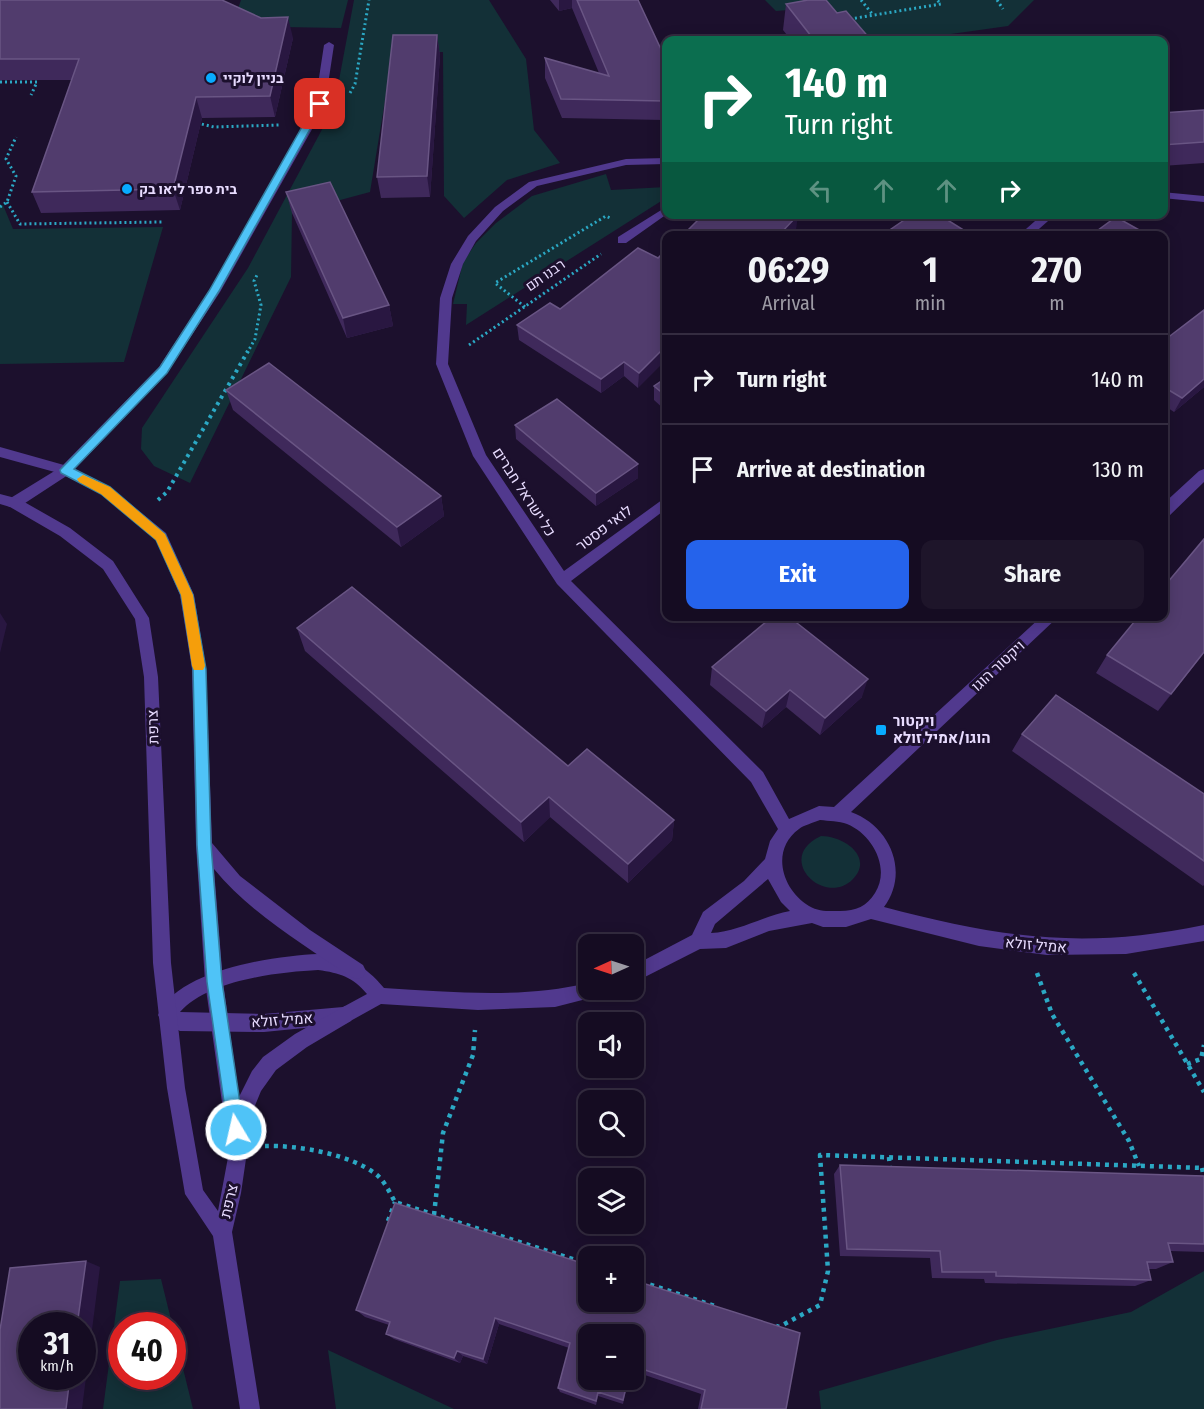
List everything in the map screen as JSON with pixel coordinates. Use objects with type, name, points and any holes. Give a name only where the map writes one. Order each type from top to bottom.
[{"type":"street","points":[[7,501],[66,470],[164,370],[214,291],[310,124],[320,104],[329,45]]},
{"type":"street","name":"כל ישראל חברים","points":[[662,161],[626,162],[533,184],[499,209],[472,238],[457,264],[446,298],[442,364],[480,456],[562,580],[757,777],[786,828]]},
{"type":"street","points":[[1168,196],[1204,199]]},
{"type":"street","points":[[622,240],[662,213]]},
{"type":"street","points":[[1029,231],[1045,219]]},
{"type":"street","name":"צרפת","points":[[0,452],[66,470],[106,491],[161,537],[187,595],[199,669],[204,845],[214,982],[238,1152],[232,1193],[222,1232],[250,1409]]},
{"type":"street","points":[[1168,508],[1204,474]]},
{"type":"street","name":"צרפת","points":[[7,501],[65,532],[108,565],[142,618],[151,677],[162,963],[176,1088],[194,1194],[222,1232]]},
{"type":"street","name":"לואי פסטר","points":[[562,580],[662,505]]},
{"type":"street","name":"ויקטור הוגו","points":[[838,814],[1047,621]]},
{"type":"street","points":[[644,969],[698,941],[726,940],[769,923],[811,915],[842,920],[858,917],[870,911],[883,898],[890,879],[887,854],[875,835],[858,822],[838,814],[819,813],[801,818],[786,828],[775,845],[772,863],[776,880],[784,894],[796,906],[811,915]]},
{"type":"street","points":[[204,845],[241,887],[304,936],[357,972],[380,996],[478,1002],[555,999],[578,993]]},
{"type":"street","points":[[698,941],[709,918],[750,886],[772,863]]},
{"type":"street","name":"אמיל זולא","points":[[870,911],[995,941],[1033,946],[1075,948],[1119,946],[1178,939],[1204,933]]},
{"type":"street","points":[[167,1015],[179,1001],[214,982],[269,967],[302,962],[329,964],[357,972]]},
{"type":"street","name":"אמיל זולא","points":[[167,1015],[180,1022],[264,1023],[345,1015],[380,996]]},
{"type":"street","points":[[236,1130],[245,1104],[264,1069],[304,1038],[345,1015]]},
{"type":"path","points":[[350,94],[355,84],[369,0]]},
{"type":"path","points":[[861,0],[873,15]]},
{"type":"path","points":[[850,19],[941,4],[938,0]]},
{"type":"path","points":[[997,0],[1003,9]]},
{"type":"path","points":[[0,82],[37,82],[31,94]]},
{"type":"path","points":[[186,123],[198,123],[214,128],[310,124]]},
{"type":"path","points":[[0,207],[7,202],[16,176],[6,159],[16,137]]},
{"type":"path","points":[[7,202],[20,224],[163,222]]},
{"type":"path","points":[[525,307],[495,283],[606,216],[633,232]]},
{"type":"path","name":"רבנו תם","points":[[442,364],[622,240]]},
{"type":"path","points":[[136,516],[167,492],[255,339],[261,305],[254,281],[259,271]]},
{"type":"path","points":[[1038,980],[1052,1014],[1126,1136],[1139,1166]]},
{"type":"path","points":[[1138,980],[1204,1092]]},
{"type":"path","points":[[1187,1064],[1201,1059],[1204,1045]]},
{"type":"path","points":[[434,1215],[443,1133],[473,1055]]},
{"type":"path","points":[[292,1146],[366,1168],[377,1175],[387,1186],[395,1202],[578,1262]]},
{"type":"path","points":[[779,1327],[820,1305],[828,1271],[820,1155],[1203,1168],[1204,1178]]},
{"type":"path","points":[[889,1157],[891,1176]]},
{"type":"path","points":[[1029,1163],[1031,1172]]},
{"type":"path","points":[[1147,1167],[1149,1175]]},
{"type":"path","points":[[387,1224],[395,1202]]},
{"type":"path","points":[[455,1230],[458,1222]]},
{"type":"path","points":[[577,1270],[578,1266]]},
{"type":"path","points":[[644,1283],[725,1309]]},
{"type":"path","points":[[708,1312],[710,1304]]},
{"type":"path","points":[[768,1323],[789,1330]]},
{"type":"green space","points":[[241,0],[348,0],[341,28],[232,26]]},
{"type":"green space","points":[[354,0],[489,0],[526,59],[534,130],[560,163],[507,180],[464,218],[444,196],[443,52],[393,52],[370,192],[292,213],[291,277],[190,483],[154,466],[141,449],[142,428],[248,268],[334,107]]},
{"type":"green space","points":[[765,0],[1034,0],[1008,26],[937,36],[841,36],[788,10],[776,11]]},
{"type":"green space","points":[[606,174],[611,190],[662,187],[662,201],[466,325],[467,304],[453,304],[463,262],[476,243],[496,223],[532,196]]},
{"type":"green space","points":[[0,205],[3,205],[13,229],[163,227],[124,362],[0,364]]},
{"type":"green space","points":[[821,836],[847,844],[858,856],[859,871],[853,879],[842,886],[829,888],[818,884],[808,877],[803,867],[802,856],[807,845]]},
{"type":"green space","points":[[1204,1271],[1204,1409],[821,1409],[819,1391],[997,1340],[1131,1312]]},
{"type":"green space","points":[[161,1279],[169,1312],[116,1312],[120,1281]]},
{"type":"green space","points":[[328,1350],[454,1409],[336,1409]]},
{"type":"green space","points":[[108,1371],[108,1390],[186,1390],[186,1381],[193,1409],[103,1409]]},
{"type":"building","points":[[0,0],[222,0],[261,18],[288,17],[270,96],[196,97],[173,189],[32,192],[79,59],[0,59]]},
{"type":"building","points":[[577,0],[638,0],[662,51],[662,101],[561,99],[545,58],[609,76]]},
{"type":"building","points":[[826,0],[837,13],[846,11],[868,36],[811,36],[786,4]]},
{"type":"building","points":[[393,35],[437,35],[427,176],[377,177]]},
{"type":"building","points":[[1204,110],[1204,142],[1168,145],[1168,113]]},
{"type":"building","points":[[330,182],[389,305],[343,318],[286,192]]},
{"type":"building","points":[[699,219],[794,219],[783,231],[687,231]]},
{"type":"building","points":[[906,219],[946,219],[962,229],[959,231],[888,231]]},
{"type":"building","points":[[1113,219],[1120,219],[1141,231],[1097,231]]},
{"type":"building","points":[[638,248],[658,258],[662,254],[662,350],[639,373],[624,362],[601,379],[517,325],[550,303],[560,309]]},
{"type":"building","points":[[1204,310],[1204,379],[1182,398],[1168,390],[1168,337]]},
{"type":"building","points":[[269,363],[441,496],[397,527],[226,390]]},
{"type":"building","points":[[662,381],[662,393],[654,386]]},
{"type":"building","points":[[557,399],[638,464],[596,493],[515,425]]},
{"type":"building","points":[[1204,539],[1204,652],[1171,694],[1107,655],[1135,621],[1168,621],[1168,582]]},
{"type":"building","points":[[352,587],[568,766],[587,749],[674,820],[628,864],[549,797],[521,822],[297,628]]},
{"type":"building","points":[[767,621],[794,621],[868,679],[825,718],[790,690],[766,711],[712,667]]},
{"type":"building","points":[[1056,695],[1204,794],[1204,861],[1022,734]]},
{"type":"building","points":[[840,1165],[1204,1176],[1204,1244],[1168,1243],[1173,1262],[1147,1262],[1151,1280],[996,1276],[996,1272],[942,1272],[940,1251],[847,1249]]},
{"type":"building","points":[[395,1203],[578,1262],[578,1312],[644,1312],[644,1283],[800,1333],[786,1409],[701,1409],[705,1390],[644,1370],[644,1324],[578,1324],[578,1390],[626,1390],[623,1400],[598,1392],[596,1401],[558,1388],[570,1343],[495,1318],[483,1359],[457,1351],[454,1358],[386,1334],[390,1322],[356,1310]]},
{"type":"building","points":[[86,1261],[79,1312],[18,1312],[18,1390],[68,1390],[66,1409],[0,1409],[0,1330],[10,1268]]},
{"type":"slow traffic","points":[[83,479],[106,491],[161,537],[187,595],[199,666]]},
{"type":"place","name":"בניין לוקיי","points":[[211,78]]},
{"type":"place","name":"בית ספר ליאו בק","points":[[127,189]]},
{"type":"place","name":"ויקטור הוגו/אמיל זולא","points":[[881,730]]},
{"type":"route","points":[[236,1130],[214,982],[204,845],[199,669],[187,595],[161,537],[106,491],[66,470],[164,370],[214,291],[320,104]]}]
